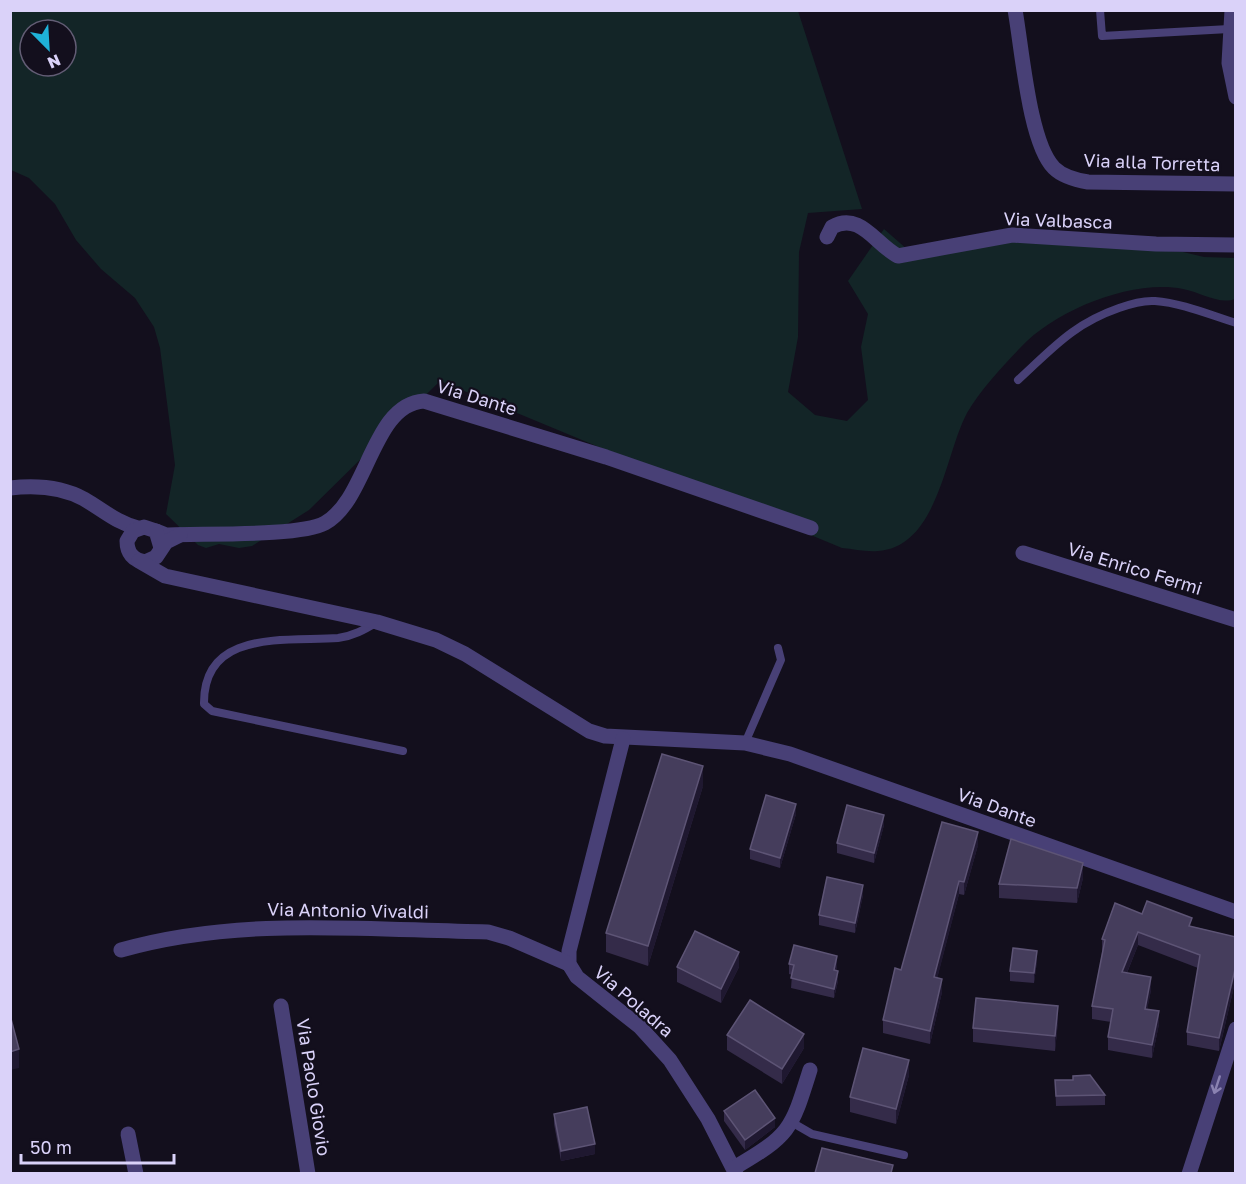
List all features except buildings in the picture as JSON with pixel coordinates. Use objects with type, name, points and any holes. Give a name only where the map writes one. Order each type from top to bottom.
[{"type":"street","name":"Via alla Torretta","points":[[1015,10],[1040,147],[1056,170],[1071,178],[1088,182],[1236,184]]},
{"type":"street","points":[[1232,10],[1229,29],[1229,63],[1236,97]]},
{"type":"street","name":"Via Valbasca","points":[[827,237],[832,226],[848,222],[860,225],[898,256],[1012,236],[1156,244],[1236,245]]},
{"type":"street","name":"Via Dante","points":[[156,531],[166,535],[297,530],[322,525],[348,504],[377,441],[398,412],[410,403],[424,401],[606,457],[811,528]]},
{"type":"street","points":[[10,488],[63,490],[85,500],[124,525],[150,528],[156,531],[165,564],[180,578]]},
{"type":"street","points":[[103,512],[129,553],[139,561],[151,560],[160,550],[183,534]]},
{"type":"street","points":[[127,548],[129,535],[138,528]]},
{"type":"street","name":"Via Enrico Fermi","points":[[1023,553],[1236,620]]},
{"type":"street","name":"Via Dante","points":[[139,561],[165,576],[377,622],[451,645],[589,731],[623,739],[744,743],[790,754],[1236,912]]},
{"type":"street","name":"Via Poladra","points":[[623,739],[569,951],[569,964],[577,977],[640,1027],[660,1047],[708,1119],[735,1171]]},
{"type":"street","name":"Via Antonio Vivaldi","points":[[122,950],[159,939],[252,928],[488,932],[509,938],[569,964]]},
{"type":"street","name":"Via Paolo Giovio","points":[[281,1006],[308,1173]]},
{"type":"street","points":[[1189,1173],[1236,1029]]},
{"type":"street","points":[[735,1171],[782,1137],[793,1123],[810,1070]]},
{"type":"street","points":[[128,1134],[136,1173]]},
{"type":"lane","points":[[1100,10],[1102,36],[1229,29]]},
{"type":"lane","points":[[1018,380],[1073,329],[1091,318],[1135,303],[1154,301],[1177,305],[1236,323]]},
{"type":"lane","points":[[377,622],[360,633],[340,638],[283,638],[254,641],[223,658],[204,684],[204,704],[212,711],[403,751]]},
{"type":"lane","points":[[744,743],[781,660],[778,648]]},
{"type":"lane","points":[[793,1123],[812,1134],[904,1155]]},
{"type":"shaded area","points":[[11,11],[798,11],[862,209],[808,213],[799,252],[798,337],[788,392],[815,415],[847,421],[868,400],[861,347],[868,314],[848,281],[884,229],[916,257],[998,239],[1183,252],[1204,257],[1235,258],[1235,299],[1216,299],[1183,289],[1163,287],[1141,289],[1096,300],[1054,321],[1036,333],[992,378],[967,413],[937,496],[927,516],[914,534],[898,546],[878,551],[842,548],[440,381],[309,510],[252,546],[239,548],[219,544],[206,548],[198,545],[166,514],[175,465],[160,348],[154,327],[135,298],[101,269],[76,240],[55,204],[29,178],[11,170]]}]
